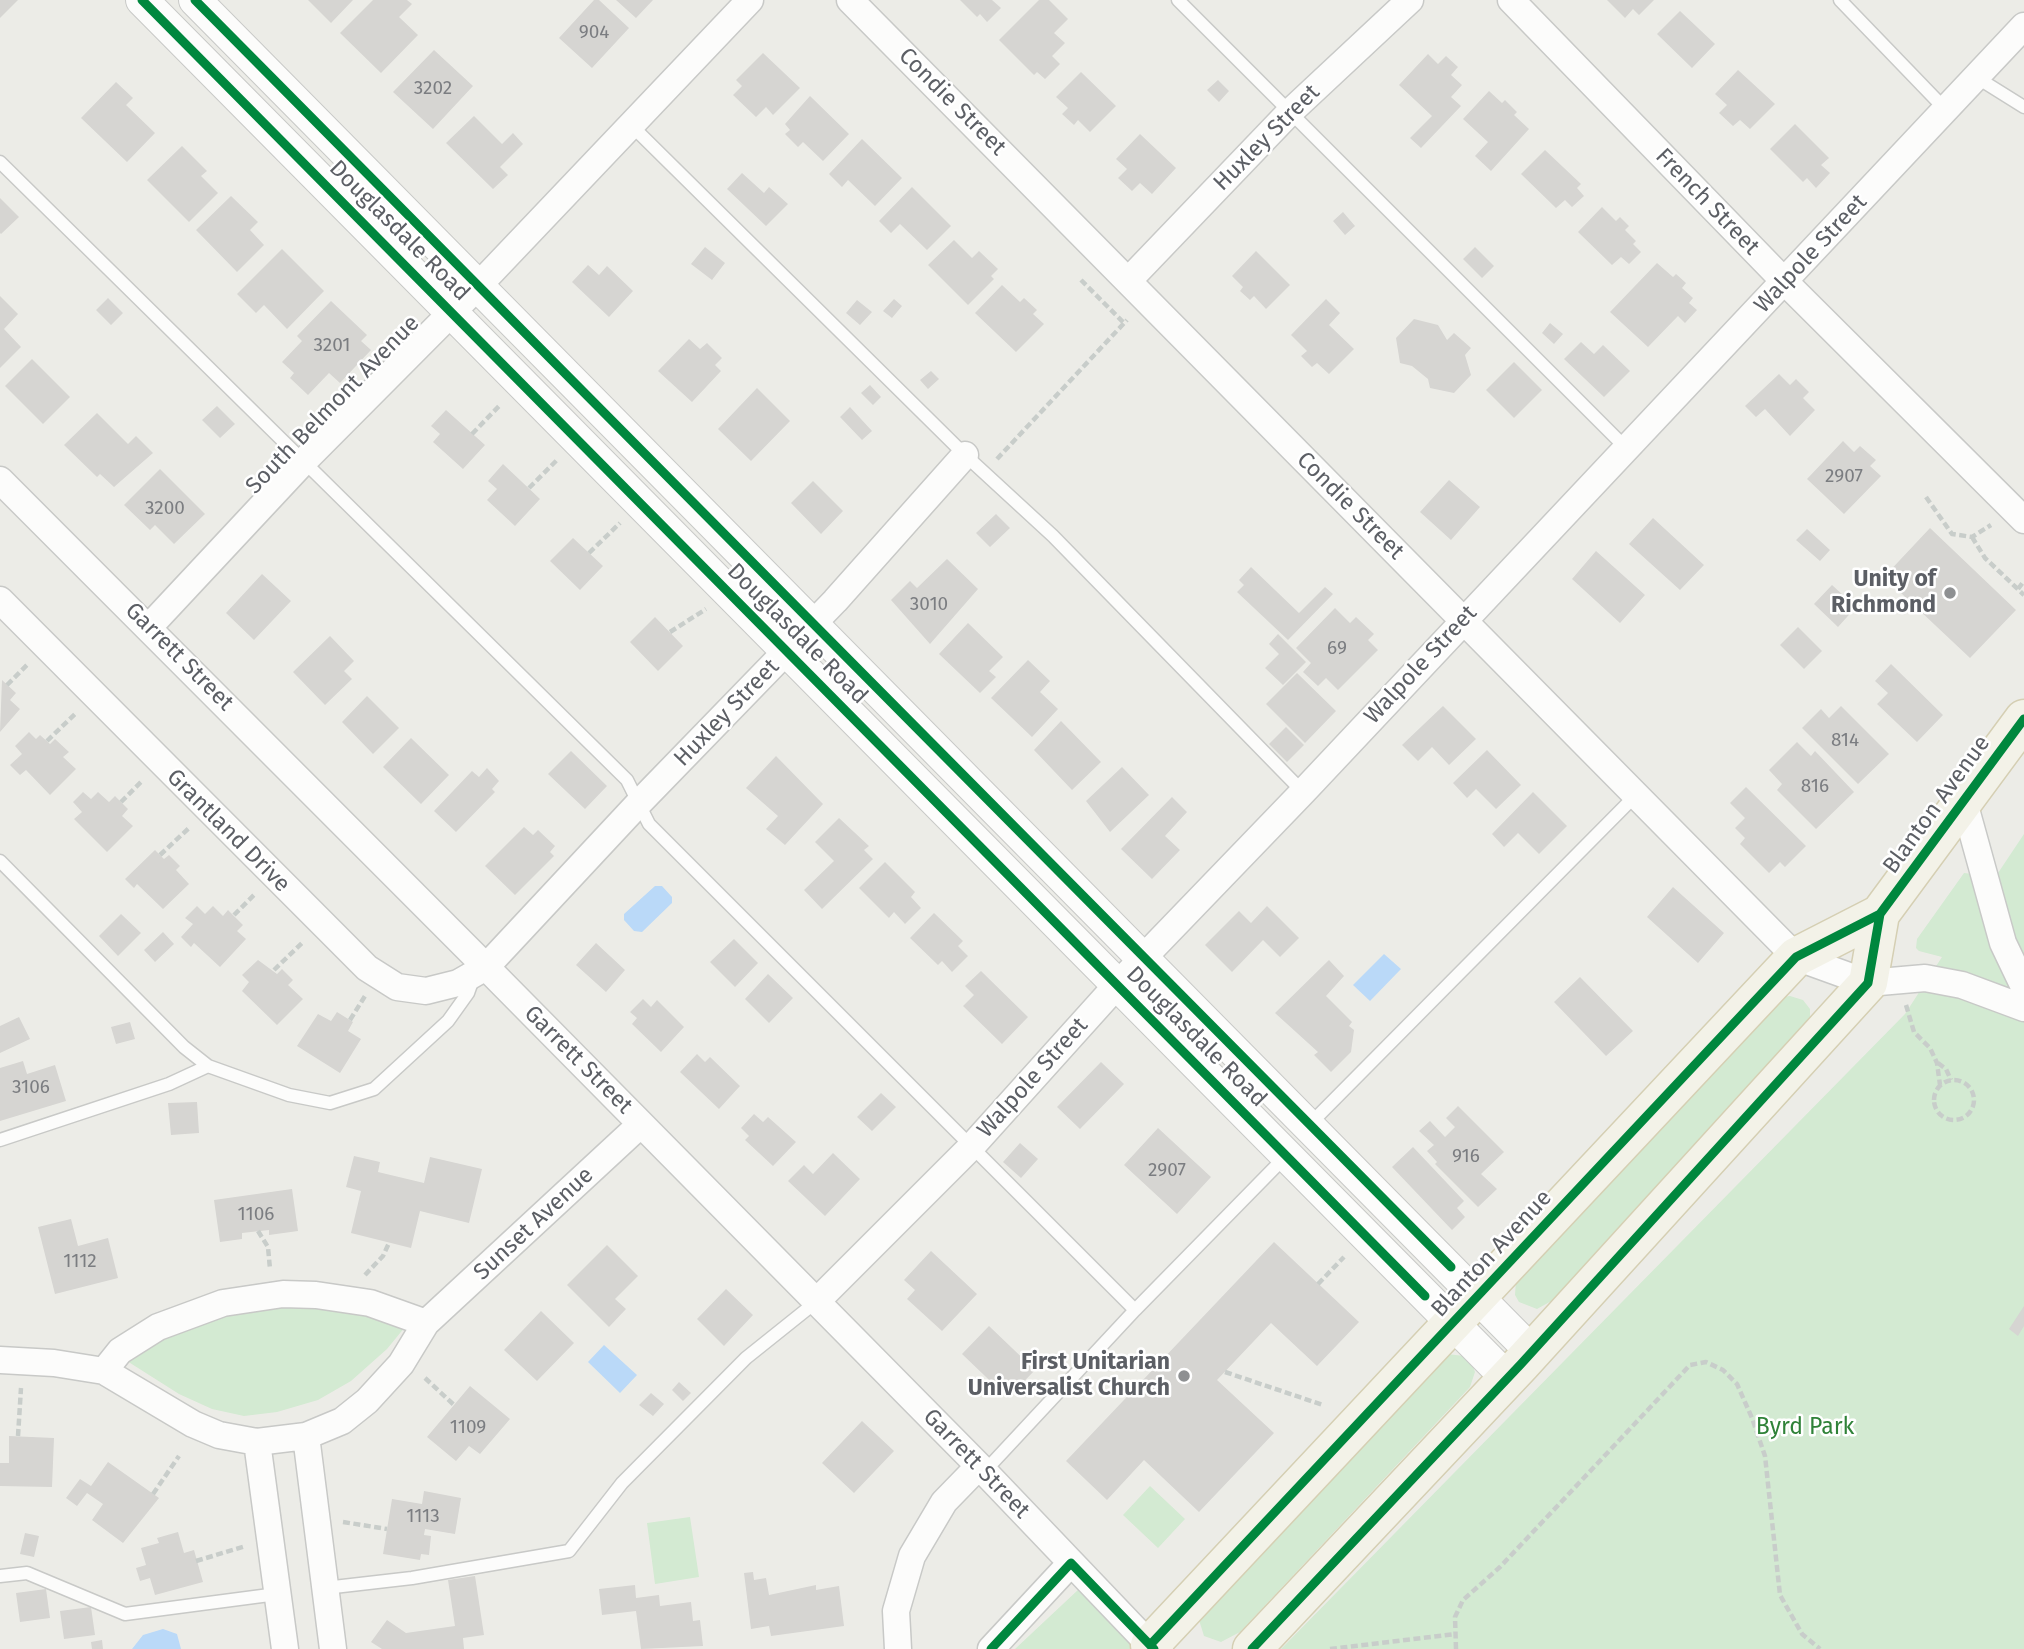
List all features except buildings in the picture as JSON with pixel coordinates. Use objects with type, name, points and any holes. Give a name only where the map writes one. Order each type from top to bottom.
[{"type":"main road","name":"Blanton Avenue","points":[[1152,1647],[1796,957],[1880,914],[2024,719]]},
{"type":"main road","name":"Blanton Avenue","points":[[1868,983],[1880,914]]},
{"type":"main road","points":[[1252,1649],[1520,1365],[1868,983]]},
{"type":"street","name":"Douglasdale Road","points":[[142,0],[1287,1156],[1466,1311],[1520,1365]]},
{"type":"street","name":"Douglasdale Road","points":[[195,0],[1310,1124],[1466,1311]]},
{"type":"street","name":"South Belmont Avenue","points":[[149,627],[304,460],[478,286],[750,0]]},
{"type":"street","name":"Condie Street","points":[[850,0],[1796,957],[1868,983]]},
{"type":"street","name":"Huxley Street","points":[[1128,281],[1289,113],[1410,0]]},
{"type":"street","name":"French Street","points":[[1511,0],[1785,282],[2024,520]]},
{"type":"street","name":"Walpole Street","points":[[816,1301],[972,1145],[1117,985],[1303,792],[2024,26]]},
{"type":"street","name":"Huxley Street","points":[[481,970],[813,624],[965,454]]},
{"type":"street","name":"Garrett Street","points":[[0,480],[149,627],[481,970],[641,1124],[816,1301],[1152,1647]]},
{"type":"street","name":"Grantland Drive","points":[[0,600],[206,810],[367,968],[397,987],[426,991],[458,984],[481,970]]},
{"type":"street","points":[[1964,802],[2003,943],[2024,986]]},
{"type":"street","points":[[1868,983],[1925,978],[1962,985],[2024,1007]]},
{"type":"street","name":"Sunset Avenue","points":[[0,1360],[54,1363],[104,1371],[193,1424],[219,1435],[257,1442],[306,1436],[342,1421],[368,1401],[401,1364],[426,1323],[641,1124]]},
{"type":"street","points":[[104,1371],[120,1351],[158,1327],[223,1303],[283,1294],[316,1294],[370,1303],[426,1323]]},
{"type":"street","points":[[306,1436],[332,1649]]},
{"type":"street","points":[[257,1442],[285,1649]]},
{"type":"street","points":[[898,1649],[895,1611],[912,1556],[944,1502],[981,1469]]},
{"type":"street","points":[[991,1649],[1071,1563]]},
{"type":"lane","points":[[1178,0],[1626,448]]},
{"type":"lane","points":[[1840,0],[1946,110]]},
{"type":"lane","points":[[1976,77],[2024,107]]},
{"type":"lane","points":[[632,126],[965,454],[1053,536],[1303,792]]},
{"type":"lane","points":[[0,162],[75,239],[304,460],[627,780],[649,824],[1135,1310]]},
{"type":"lane","points":[[1310,1124],[1636,795]]},
{"type":"lane","points":[[0,861],[184,1047],[208,1066],[289,1095],[330,1103],[354,1098],[374,1089],[448,1021],[481,970]]},
{"type":"lane","points":[[0,1140],[169,1084],[208,1066]]},
{"type":"lane","points":[[981,1469],[1287,1156]]},
{"type":"lane","points":[[325,1588],[412,1578],[569,1550],[631,1473],[746,1358],[816,1301]]},
{"type":"lane","points":[[0,1576],[27,1573],[125,1614],[278,1594]]},
{"type":"path","points":[[1081,280],[1124,323]]},
{"type":"path","points":[[984,472],[1132,315]]},
{"type":"path","points":[[472,434],[505,401]]},
{"type":"path","points":[[529,488],[560,457]]},
{"type":"path","points":[[1926,497],[1952,534],[1972,537],[1992,525]]},
{"type":"path","points":[[589,553],[623,520]]},
{"type":"path","points":[[1972,537],[1985,558],[2024,595]]},
{"type":"path","points":[[2018,589],[2024,581]]},
{"type":"path","points":[[670,632],[680,623],[701,615],[709,606]]},
{"type":"path","points":[[47,741],[93,696]]},
{"type":"path","points":[[160,855],[206,810]]},
{"type":"path","points":[[274,970],[321,924]]},
{"type":"path","points":[[1903,996],[1914,1032],[1930,1048],[1937,1063],[1940,1085],[1934,1096],[1938,1112],[1954,1120],[1962,1118],[1973,1105],[1974,1096],[1963,1081],[1951,1080],[1940,1085]]},
{"type":"path","points":[[1937,1063],[1946,1069],[1951,1080]]},
{"type":"path","points":[[258,1231],[268,1247],[270,1268]]},
{"type":"path","points":[[365,1274],[383,1256],[389,1243]]},
{"type":"path","points":[[1318,1284],[1349,1251]]},
{"type":"path","points":[[1456,1649],[1455,1617],[1463,1600],[1500,1567],[1690,1365],[1706,1362],[1723,1370],[1737,1384],[1752,1418],[1765,1456],[1780,1595],[1802,1633],[1820,1649]]},
{"type":"path","points":[[1225,1372],[1323,1405]]},
{"type":"path","points":[[424,1377],[454,1405]]},
{"type":"path","points":[[18,1436],[21,1389]]},
{"type":"path","points":[[153,1494],[179,1457]]},
{"type":"path","points":[[345,1523],[387,1530]]},
{"type":"path","points":[[197,1561],[244,1547]]},
{"type":"path","points":[[1330,1649],[1456,1634]]},
{"type":"green space","name":"Byrd Park","points":[[2024,834],[2024,1649],[1281,1649],[1905,1014],[1942,957],[1919,951],[1916,948],[1917,939],[1964,873],[1973,874],[1978,903]]},
{"type":"green space","points":[[1790,996],[1803,1000],[1810,1009],[1810,1024],[1555,1299],[1537,1309],[1519,1302],[1515,1295],[1516,1280],[1782,997]]},
{"type":"green space","points":[[337,1305],[405,1327],[387,1349],[351,1381],[318,1400],[277,1412],[244,1416],[212,1409],[179,1394],[127,1361],[157,1340],[247,1307]]},
{"type":"green space","points":[[1447,1354],[1464,1356],[1472,1364],[1475,1372],[1470,1387],[1240,1632],[1221,1642],[1204,1636],[1199,1620]]},
{"type":"green space","points":[[1150,1486],[1185,1519],[1158,1548],[1123,1515]]},
{"type":"green space","points":[[690,1517],[699,1577],[655,1584],[647,1523]]},
{"type":"green space","points":[[1079,1589],[1142,1649],[1015,1649]]},
{"type":"water","points":[[655,886],[662,886],[672,897],[672,903],[642,932],[634,931],[624,920],[624,914]]},
{"type":"water","points":[[1384,954],[1401,969],[1370,1001],[1353,985]]},
{"type":"water","points":[[604,1345],[637,1375],[620,1393],[588,1362]]},
{"type":"water","points":[[163,1629],[177,1634],[181,1649],[132,1649],[143,1635]]},
{"type":"cycle path","points":[[142,0],[1425,1296]]},
{"type":"cycle path","points":[[195,0],[1451,1267]]},
{"type":"cycle path","points":[[1150,1645],[1796,957],[1880,914],[2024,719]]},
{"type":"cycle path","points":[[1252,1649],[1521,1364],[1868,983],[1880,914]]},
{"type":"cycle path","points":[[991,1649],[1071,1563],[1154,1649]]},
{"type":"place","name":"Unity of Richmond","points":[[1950,593]]},
{"type":"place","name":"First Unitarian Universalist Church","points":[[1184,1376]]}]
